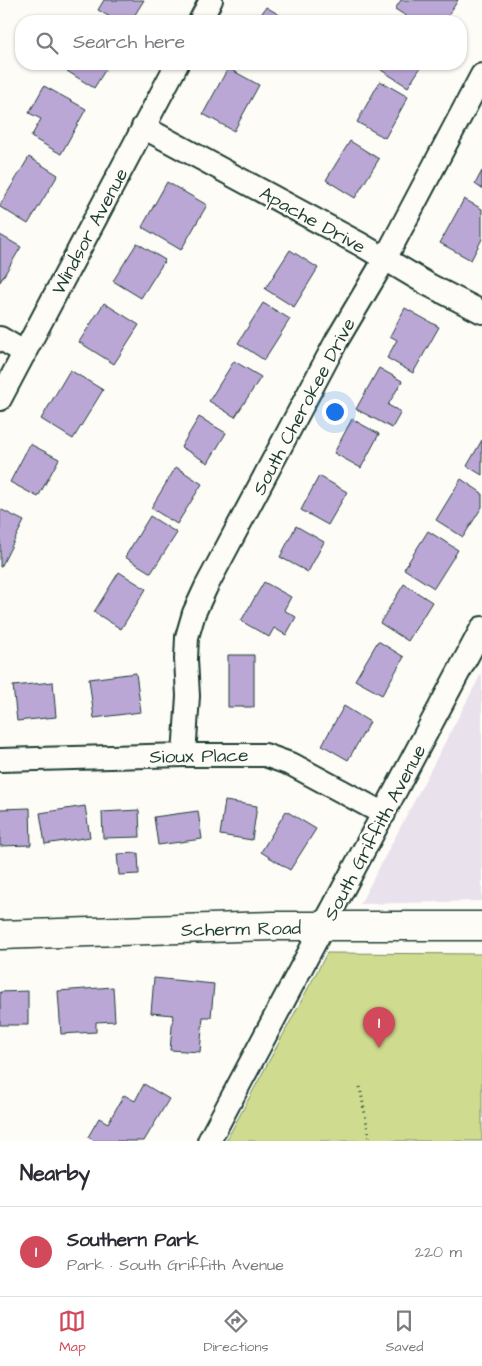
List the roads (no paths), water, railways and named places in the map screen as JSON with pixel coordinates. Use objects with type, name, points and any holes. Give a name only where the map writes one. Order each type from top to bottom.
[{"type":"street","points":[[203,15],[212,0]]},
{"type":"street","name":"Windsor Avenue","points":[[0,398],[175,70]]},
{"type":"street","name":"South Cherokee Drive","points":[[184,754],[188,696],[186,660],[188,637],[194,612],[332,349],[385,259],[482,75]]},
{"type":"street","name":"Apache Drive","points":[[144,127],[482,312]]},
{"type":"street","points":[[0,338],[25,353]]},
{"type":"street","name":"South Griffith Avenue","points":[[209,1141],[482,628]]},
{"type":"street","name":"Sioux Place","points":[[0,760],[184,754],[265,754],[293,766],[384,814]]},
{"type":"street","name":"Scherm Road","points":[[0,935],[273,926],[482,926]]},
{"type":"place","name":"Southern Park","points":[[379,1048]]}]
